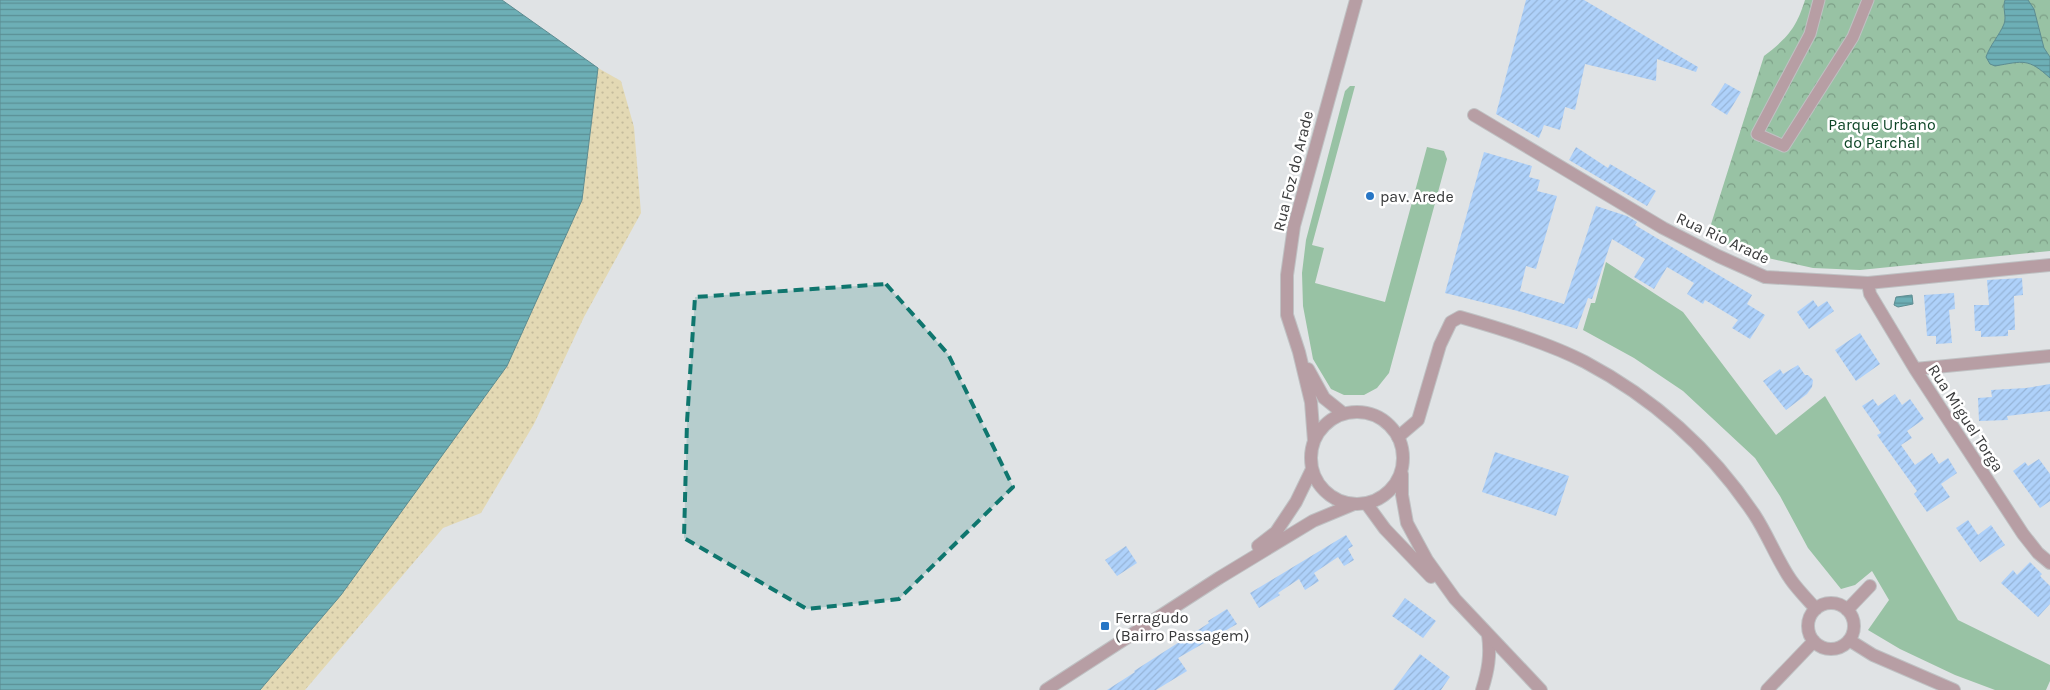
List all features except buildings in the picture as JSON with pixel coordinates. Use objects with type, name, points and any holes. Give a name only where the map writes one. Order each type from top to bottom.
[{"type":"street","name":"Rua Foz do Arade","points":[[1218,578],[1276,532],[1296,502],[1312,469],[1311,454],[1314,441],[1311,402],[1288,315],[1287,275],[1294,226],[1356,0]]},
{"type":"street","points":[[1819,0],[1810,34],[1757,134],[1784,146],[1853,37],[1868,0]]},
{"type":"street","name":"Rua Rio Arade","points":[[1474,115],[1663,228],[1765,277],[1868,283],[2050,265]]},
{"type":"street","name":"Rua Miguel Torga","points":[[1868,283],[1870,294],[1914,369],[2023,534],[2038,553],[2050,563]]},
{"type":"street","points":[[1398,437],[1418,420],[1440,345],[1451,322],[1460,318],[1527,339],[1584,361],[1639,394],[1680,426],[1722,471],[1755,515],[1791,580],[1816,609]]},
{"type":"street","name":"Rua Foz do Arade","points":[[1299,352],[1324,398],[1344,414]]},
{"type":"street","points":[[1914,369],[2050,356]]},
{"type":"street","points":[[1314,441],[1326,424],[1344,414],[1362,413],[1377,417],[1389,425],[1398,437],[1402,451],[1402,495],[1407,523],[1427,560],[1455,599]]},
{"type":"street","points":[[1312,469],[1318,482],[1327,493],[1340,501],[1360,504],[1455,599],[1541,690]]},
{"type":"street","points":[[1046,690],[1218,578],[1313,521],[1360,504],[1378,500],[1390,491],[1398,479],[1401,470]]},
{"type":"street","points":[[1846,610],[1870,586]]},
{"type":"street","points":[[1829,604],[1837,604],[1846,610],[1853,620],[1854,628],[1849,640],[1841,647],[1833,649],[1826,649],[1814,642],[1808,628],[1811,614],[1816,609],[1829,604]]},
{"type":"street","points":[[1482,690],[1489,667],[1488,635]]},
{"type":"street","points":[[1849,640],[1873,655],[1954,690]]},
{"type":"street","points":[[1767,690],[1814,642]]},
{"type":"highlighted area","points":[[886,284],[948,354],[1013,487],[899,599],[807,609],[684,538],[687,422],[695,297]]},
{"type":"green space","name":"Parque Urbano do Parchal","points":[[1805,0],[2050,0],[2050,251],[1860,270],[1813,268],[1750,254],[1707,237],[1764,56],[1790,32]]},
{"type":"green space","points":[[1350,86],[1355,86],[1312,245],[1324,248],[1315,283],[1385,302],[1427,147],[1444,151],[1447,159],[1389,373],[1377,388],[1364,395],[1344,395],[1331,389],[1313,359],[1303,306],[1302,273],[1306,240],[1345,91]]},
{"type":"green space","points":[[1606,262],[1683,312],[1776,435],[1825,396],[1958,620],[2050,665],[2050,681],[2046,690],[1995,690],[1955,675],[1900,649],[1868,630],[1889,600],[1872,571],[1855,585],[1841,589],[1808,548],[1780,496],[1755,458],[1683,391],[1634,358],[1583,330],[1591,303],[1595,303]]},
{"type":"sand","points":[[598,68],[621,81],[634,127],[641,213],[584,317],[534,424],[481,513],[443,528],[305,690],[260,690],[341,595],[582,200]]},
{"type":"water","points":[[0,0],[502,0],[598,68],[582,200],[507,366],[341,595],[260,690],[0,690]]},
{"type":"water","points":[[2005,0],[2028,0],[2034,9],[2044,48],[2050,57],[2050,78],[2031,64],[2019,62],[1995,66],[1990,64],[1986,57],[2004,24]]},
{"type":"water","points":[[1912,295],[1913,304],[1898,307],[1894,305],[1896,297]]},
{"type":"place","name":"pav. Arede","points":[[1370,196]]},
{"type":"place","name":"Ferragudo (Bairro Passagem)","points":[[1105,626]]}]
